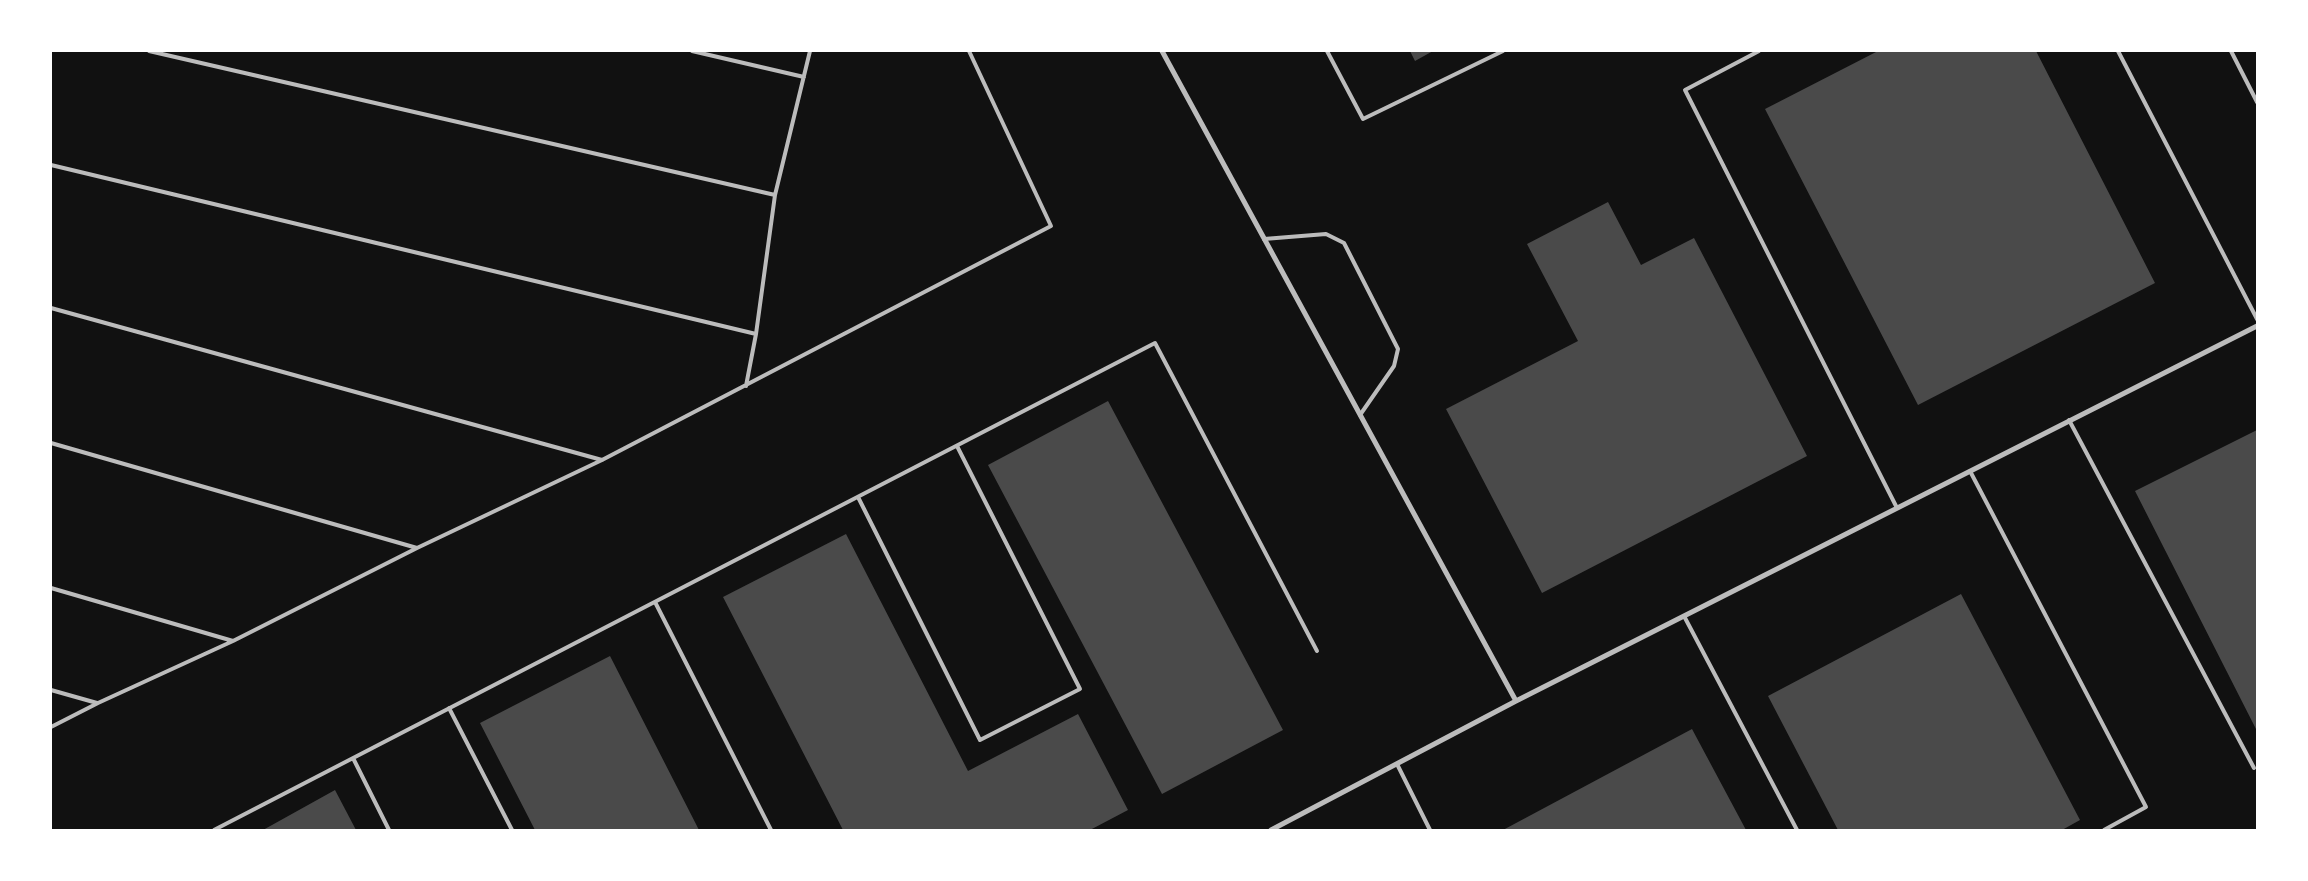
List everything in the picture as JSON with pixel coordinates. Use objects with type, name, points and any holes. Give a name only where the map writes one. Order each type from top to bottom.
[{"type":"street","points":[[1162,51],[1516,701]]},
{"type":"street","points":[[1271,830],[1516,701],[2257,326]]},
{"type":"lane","points":[[149,51],[775,194]]},
{"type":"lane","points":[[692,51],[804,77]]},
{"type":"lane","points":[[746,386],[756,334],[775,194],[810,51]]},
{"type":"lane","points":[[51,727],[98,703],[233,641],[416,548],[602,460],[1051,226],[969,51]]},
{"type":"lane","points":[[1327,51],[1363,119],[1503,51]]},
{"type":"lane","points":[[1759,51],[1685,90],[1897,508]]},
{"type":"lane","points":[[2118,51],[2257,319]]},
{"type":"lane","points":[[2231,51],[2257,102]]},
{"type":"lane","points":[[51,165],[756,334]]},
{"type":"lane","points":[[1264,239],[1326,234],[1344,243],[1398,349],[1394,366],[1360,415]]},
{"type":"lane","points":[[51,308],[602,460]]},
{"type":"lane","points":[[214,830],[1155,343],[1317,651]]},
{"type":"lane","points":[[2069,420],[2254,768]]},
{"type":"lane","points":[[51,443],[416,548]]},
{"type":"lane","points":[[858,497],[980,740],[1080,689],[957,446]]},
{"type":"lane","points":[[1970,471],[2146,807],[2104,830]]},
{"type":"lane","points":[[51,588],[233,641]]},
{"type":"lane","points":[[655,602],[772,830]]},
{"type":"lane","points":[[1684,616],[1796,830]]},
{"type":"lane","points":[[51,690],[98,703]]},
{"type":"lane","points":[[449,708],[512,830]]},
{"type":"lane","points":[[353,758],[389,830]]},
{"type":"lane","points":[[1397,764],[1430,830]]},
{"type":"building","points":[[1410,51],[1433,51],[1415,61]]},
{"type":"building","points":[[1878,51],[2036,51],[2155,283],[1918,405],[1765,109]]},
{"type":"building","points":[[1608,202],[1641,265],[1694,238],[1807,456],[1542,593],[1446,409],[1578,341],[1527,244]]},
{"type":"building","points":[[1108,401],[1283,730],[1162,794],[988,465]]},
{"type":"building","points":[[2257,430],[2257,731],[2135,491]]},
{"type":"building","points":[[846,534],[968,771],[1078,714],[1128,810],[1090,830],[843,830],[723,597]]},
{"type":"building","points":[[1961,594],[2080,820],[2062,830],[1838,830],[1768,696]]},
{"type":"building","points":[[610,656],[699,830],[535,830],[480,723]]},
{"type":"building","points":[[1692,729],[1746,830],[1503,830]]},
{"type":"building","points":[[335,790],[356,830],[263,830]]}]
